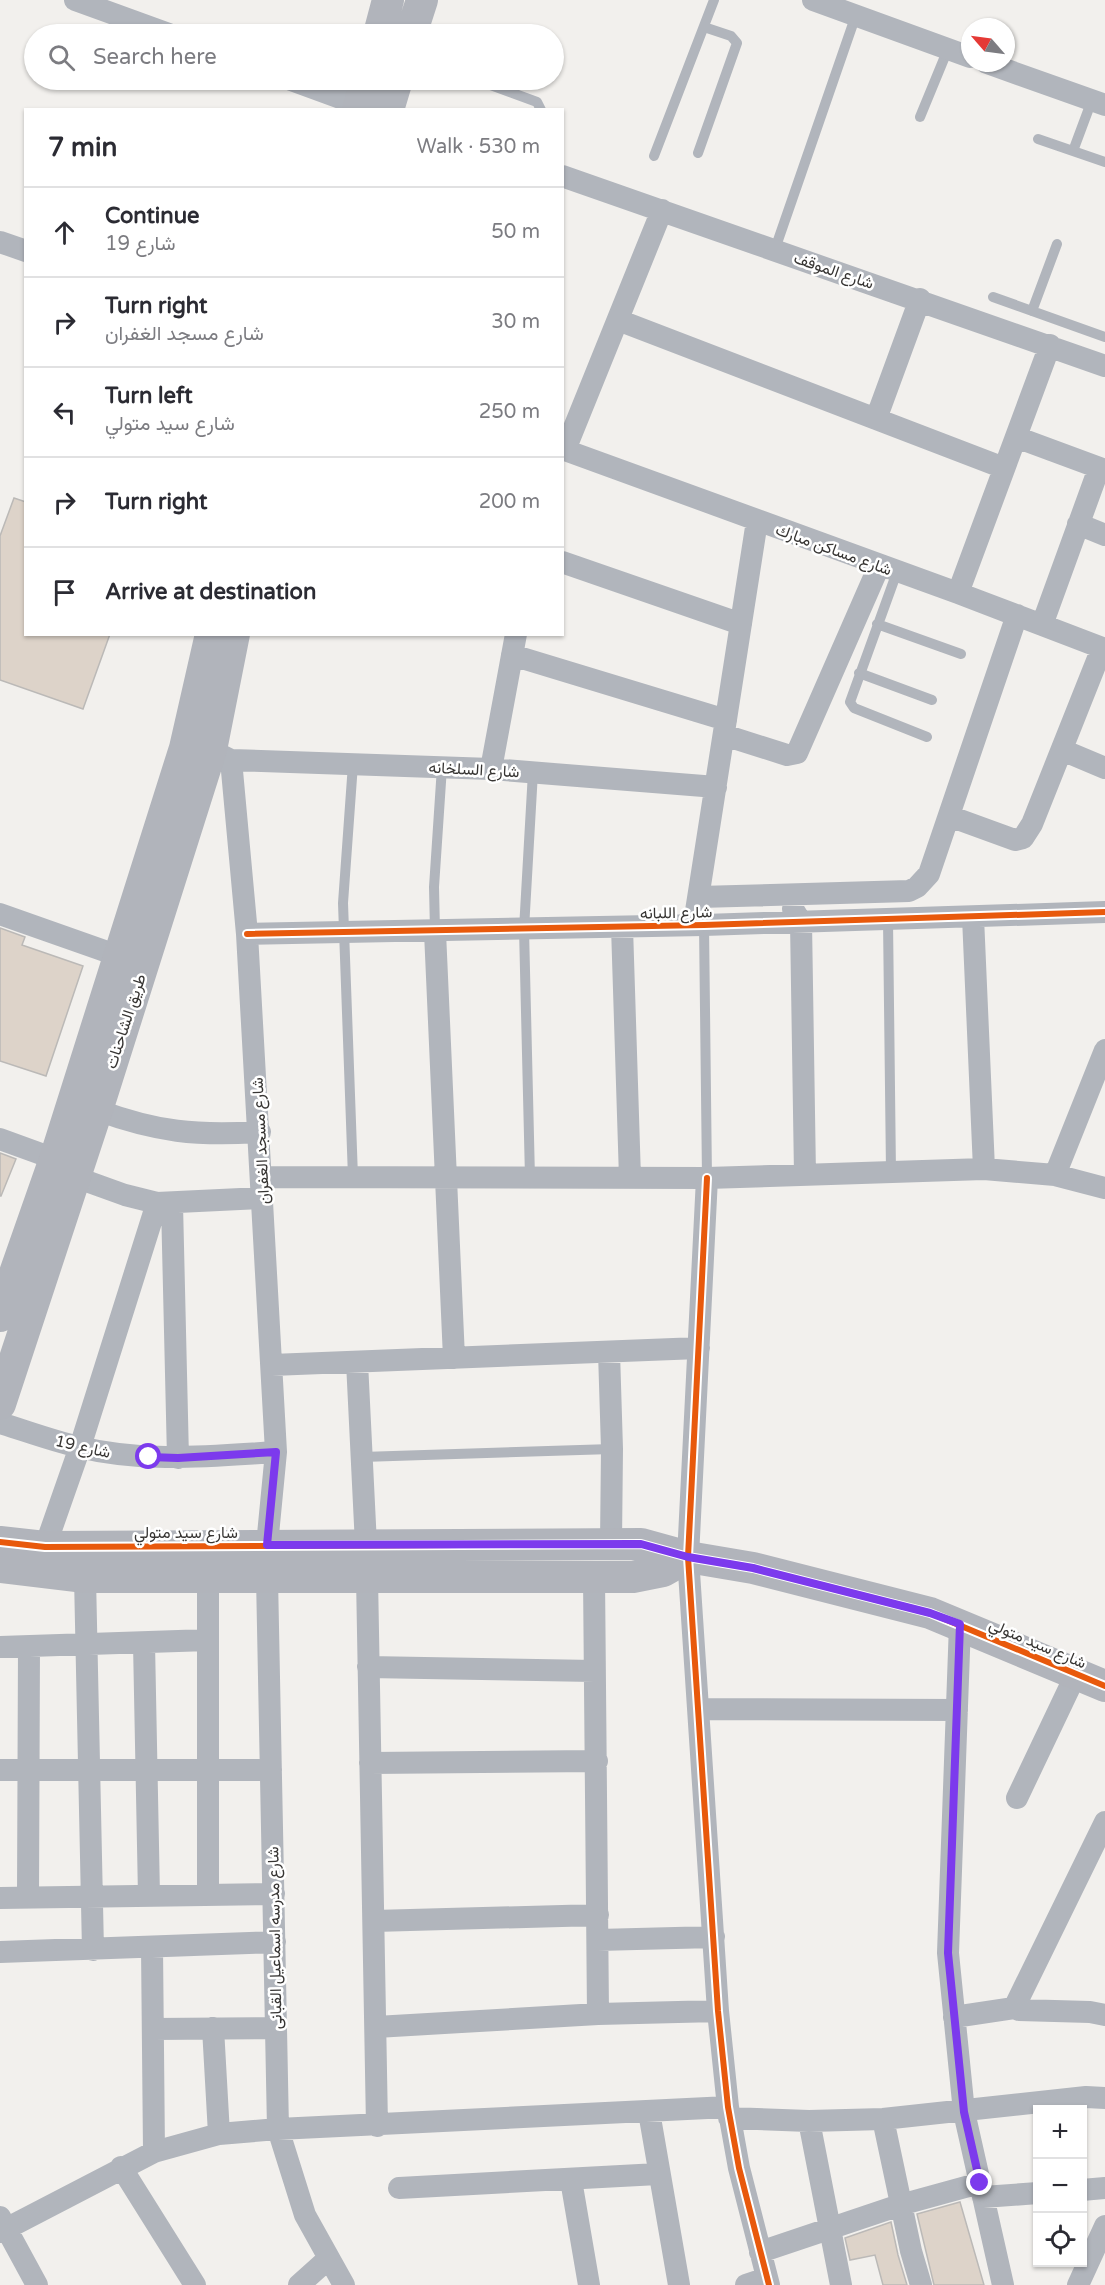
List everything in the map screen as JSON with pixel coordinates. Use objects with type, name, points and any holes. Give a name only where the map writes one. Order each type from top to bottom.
[{"type":"street","points":[[75,0],[141,24]]},
{"type":"street","points":[[381,24],[388,0]]},
{"type":"street","points":[[414,24],[422,0]]},
{"type":"street","points":[[813,0],[866,12],[961,54]]},
{"type":"street","points":[[1012,72],[1098,103]]},
{"type":"street","points":[[325,90],[369,103],[385,90]]},
{"type":"street","name":"شارع الموقف","points":[[564,177],[920,299],[1105,366]]},
{"type":"street","points":[[564,450],[662,210]]},
{"type":"street","points":[[0,242],[24,250]]},
{"type":"street","points":[[876,419],[920,299]]},
{"type":"street","points":[[618,320],[1004,468]]},
{"type":"street","points":[[958,593],[1050,345]]},
{"type":"street","points":[[1016,436],[1102,469],[1078,524],[1042,625]]},
{"type":"street","name":"شارع مساكن مبارك","points":[[564,450],[958,593],[1104,649]]},
{"type":"street","points":[[699,925],[699,897],[757,521]]},
{"type":"street","points":[[1078,524],[1105,535]]},
{"type":"street","points":[[564,563],[741,624]]},
{"type":"street","points":[[491,769],[514,645],[725,727],[787,755],[797,753],[888,569]]},
{"type":"street","points":[[699,897],[909,891],[917,887],[929,874],[1017,615]]},
{"type":"street","name":"طريق الشاحنات","points":[[0,1404],[65,1168],[119,956],[184,748],[211,636]]},
{"type":"street","name":"طريق الشاحنات","points":[[0,1316],[65,1168],[97,1110],[221,755],[234,636]]},
{"type":"street","points":[[949,816],[1016,840],[1023,838],[1032,824],[1104,649]]},
{"type":"street","points":[[1062,750],[1105,768]]},
{"type":"street","name":"شارع السلخانه","points":[[221,755],[353,764],[491,769],[716,787]]},
{"type":"street","name":"شارع مسجد الغفران","points":[[221,755],[247,934],[260,1132],[276,1452],[267,1545]]},
{"type":"street","points":[[785,895],[801,922],[805,1175]]},
{"type":"street","name":"شارع اللبانه","points":[[247,934],[435,932],[1105,912]]},
{"type":"street","points":[[0,915],[119,956]]},
{"type":"street","points":[[973,917],[984,1168]]},
{"type":"street","points":[[622,927],[630,1178]]},
{"type":"street","points":[[435,932],[454,1358]]},
{"type":"street","points":[[1055,1175],[1105,1050]]},
{"type":"street","points":[[97,1110],[134,1124],[173,1132],[213,1135],[260,1132]]},
{"type":"street","points":[[0,1139],[125,1195],[165,1203],[262,1187],[353,1177],[708,1178],[984,1168],[1055,1175],[1105,1188]]},
{"type":"street","points":[[708,1178],[688,1557],[718,2011],[729,2113],[739,2168],[760,2252],[761,2283]]},
{"type":"street","points":[[45,1547],[165,1203]]},
{"type":"street","points":[[165,1203],[178,1458]]},
{"type":"street","points":[[272,1365],[699,1348]]},
{"type":"street","points":[[609,1352],[612,1449],[611,1543]]},
{"type":"street","points":[[357,1362],[366,1545]]},
{"type":"street","name":"شارع 19","points":[[0,1423],[80,1448],[117,1454],[178,1458],[276,1452]]},
{"type":"street","name":"شارع سيد متولي","points":[[0,1542],[45,1547],[611,1543],[654,1546],[688,1557],[753,1568],[930,1613],[1105,1686]]},
{"type":"street","points":[[0,1567],[85,1577],[594,1577],[650,1575],[688,1557]]},
{"type":"street","points":[[85,1577],[93,1950]]},
{"type":"street","points":[[208,1577],[208,1895]]},
{"type":"street","name":"شارع مدرسه اسماعيل القبانى","points":[[267,1577],[278,2128],[306,2215],[344,2285]]},
{"type":"street","points":[[367,1577],[377,2126]]},
{"type":"street","points":[[594,1577],[598,2014]]},
{"type":"street","points":[[960,1624],[948,1953],[964,2112],[1003,2285]]},
{"type":"street","points":[[0,1647],[208,1640]]},
{"type":"street","points":[[144,1642],[149,1896]]},
{"type":"street","points":[[28,1897],[29,1647]]},
{"type":"street","points":[[369,1667],[594,1671]]},
{"type":"street","points":[[1017,1798],[1076,1674]]},
{"type":"street","points":[[699,1709],[957,1710]]},
{"type":"street","points":[[370,1763],[597,1761]]},
{"type":"street","points":[[0,1770],[271,1770]]},
{"type":"street","points":[[1014,2008],[1105,1822]]},
{"type":"street","points":[[0,1898],[274,1894]]},
{"type":"street","points":[[374,1921],[598,1916]]},
{"type":"street","points":[[598,1940],[714,1937]]},
{"type":"street","points":[[0,1952],[275,1942]]},
{"type":"street","points":[[152,1947],[154,2152]]},
{"type":"street","points":[[954,2017],[1014,2008],[1090,2012],[1105,2015]]},
{"type":"street","points":[[376,2027],[598,2014],[718,2011]]},
{"type":"street","points":[[213,2028],[219,2134]]},
{"type":"street","points":[[153,2029],[276,2028]]},
{"type":"street","points":[[37,2285],[2,2226],[154,2152],[219,2134],[278,2128],[377,2126],[648,2112],[729,2113],[809,2121],[884,2119],[1105,2098]]},
{"type":"street","points":[[648,2112],[679,2285]]},
{"type":"street","points":[[884,2119],[900,2205],[921,2285]]},
{"type":"street","points":[[809,2121],[828,2228],[842,2285]]},
{"type":"street","points":[[121,2167],[195,2285]]},
{"type":"street","points":[[399,2188],[658,2174]]},
{"type":"street","points":[[571,2180],[589,2285]]},
{"type":"street","points":[[1087,2190],[1105,2188]]},
{"type":"street","points":[[760,2252],[900,2205],[981,2190],[1033,2193]]},
{"type":"street","points":[[1078,2285],[1105,2226]]},
{"type":"street","points":[[299,2285],[328,2259]]},
{"type":"lane","points":[[654,156],[714,0]]},
{"type":"lane","points":[[775,249],[866,12]]},
{"type":"lane","points":[[698,153],[737,43],[731,36],[704,27]]},
{"type":"lane","points":[[920,117],[948,49]]},
{"type":"lane","points":[[504,90],[537,102],[540,108]]},
{"type":"lane","points":[[1073,151],[1098,103]]},
{"type":"lane","points":[[1038,139],[1105,162]]},
{"type":"lane","points":[[1032,311],[1057,244]]},
{"type":"lane","points":[[993,297],[1105,337]]},
{"type":"lane","points":[[888,569],[877,624],[850,699],[852,706],[927,736]]},
{"type":"lane","points":[[877,624],[961,654]]},
{"type":"lane","points":[[859,673],[932,700]]},
{"type":"lane","points":[[353,764],[343,903],[353,1177]]},
{"type":"lane","points":[[435,932],[434,887],[442,767]]},
{"type":"lane","points":[[530,1178],[524,929],[533,772]]},
{"type":"lane","points":[[888,920],[891,1172]]},
{"type":"lane","points":[[699,925],[708,1178]]},
{"type":"lane","points":[[362,1457],[612,1449]]},
{"type":"building","points":[[14,498],[24,501],[24,636],[109,636],[83,709],[0,680],[0,536]]},
{"type":"building","points":[[0,928],[25,937],[22,945],[83,966],[46,1076],[0,1061]]},
{"type":"building","points":[[0,1153],[16,1159],[1,1196],[0,1196]]},
{"type":"building","points":[[960,2202],[984,2285],[934,2285],[917,2214]]},
{"type":"building","points":[[891,2222],[907,2285],[883,2285],[875,2255],[850,2260],[845,2238]]},
{"type":"cycle path","points":[[247,934],[704,925],[1105,912]]},
{"type":"cycle path","points":[[707,1178],[688,1557],[718,2011],[728,2107],[739,2168],[769,2285]]},
{"type":"cycle path","points":[[0,1542],[45,1547],[641,1544],[688,1557],[753,1568],[930,1613],[1105,1686]]},
{"type":"route","points":[[149,1457],[178,1458],[276,1452],[270,1489],[267,1545],[641,1544],[688,1557],[753,1568],[930,1613],[960,1624],[948,1953],[964,2112],[980,2183]]}]
